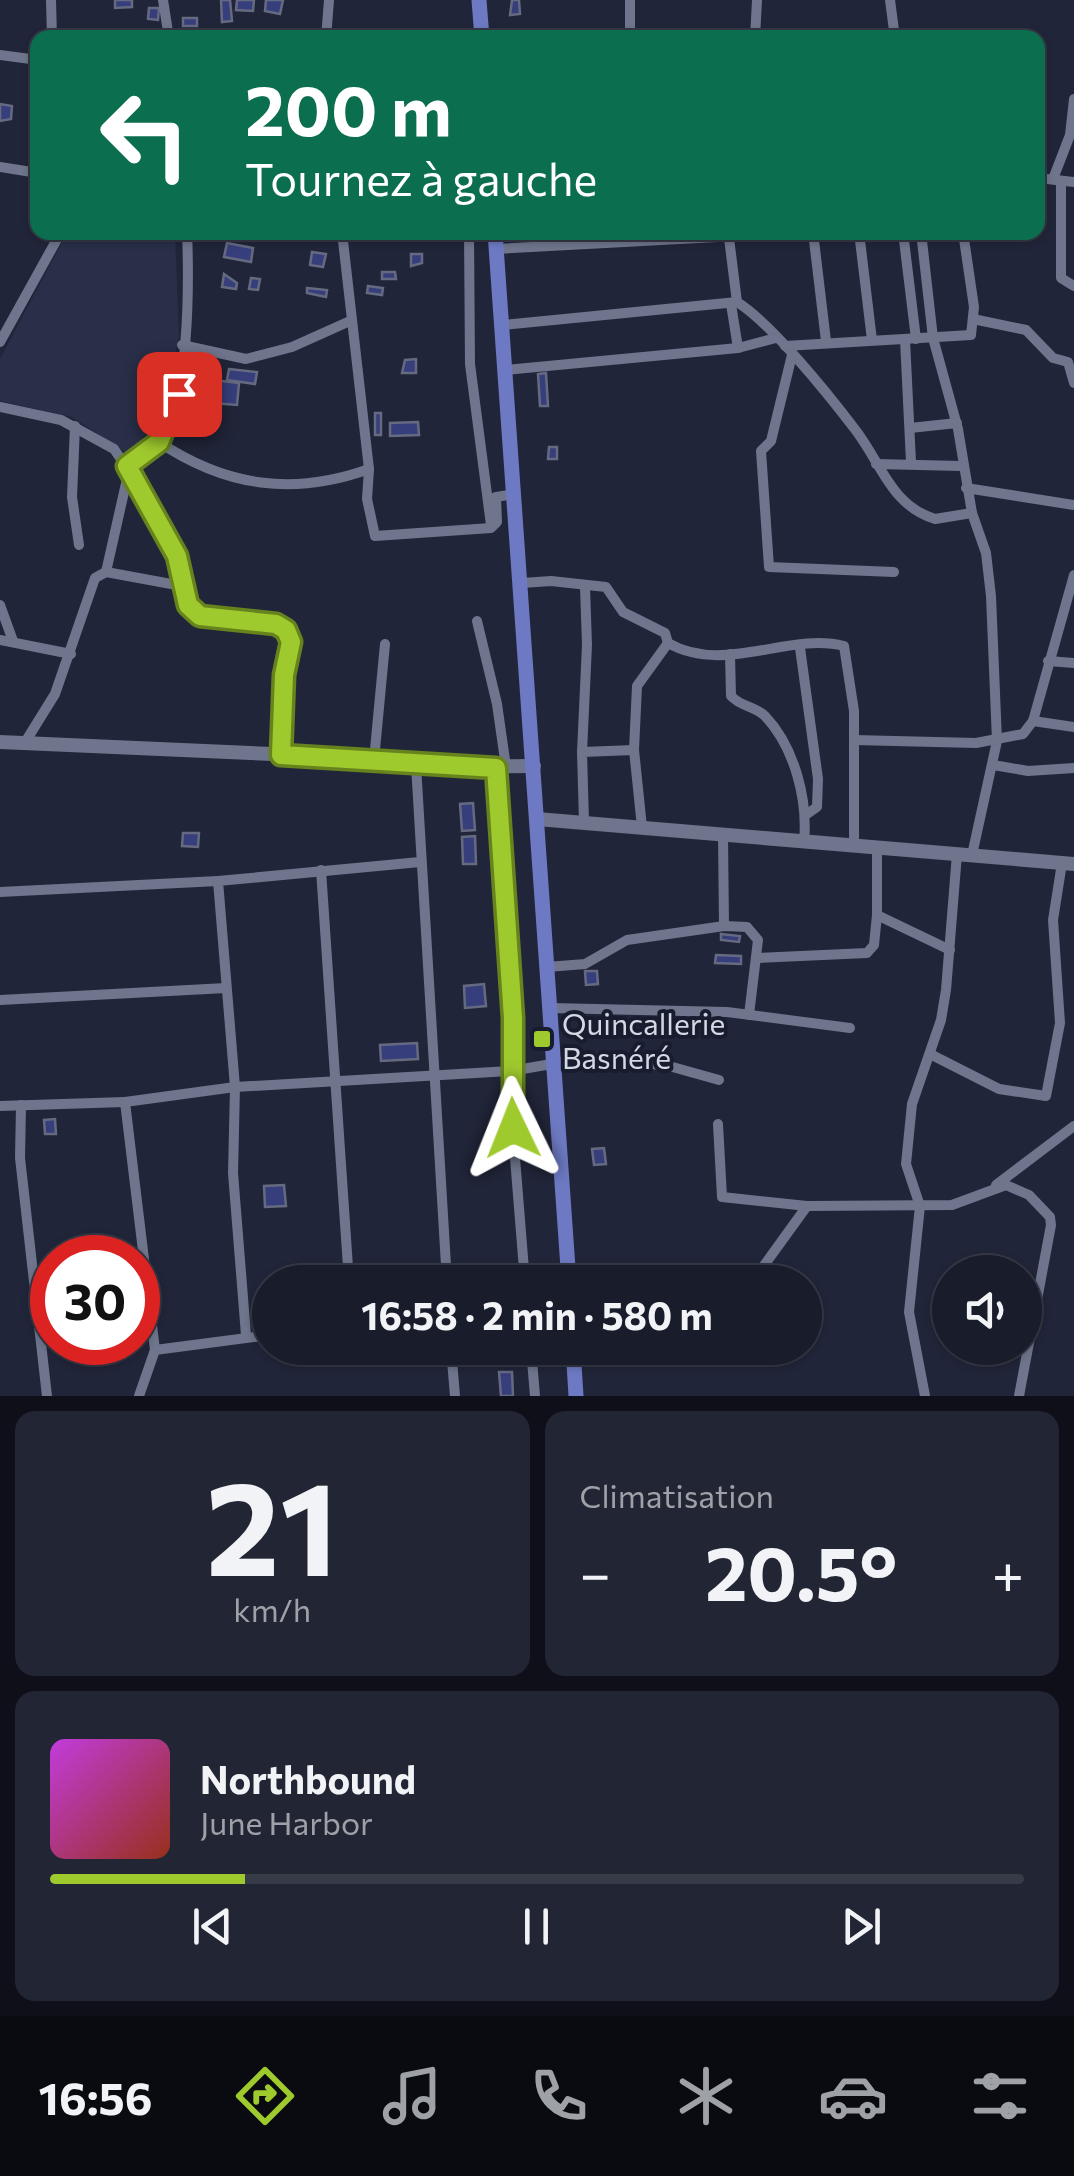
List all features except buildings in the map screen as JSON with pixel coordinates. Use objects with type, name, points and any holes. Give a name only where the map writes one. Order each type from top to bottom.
[{"type":"main road","points":[[479,0],[481,30]]},
{"type":"main road","points":[[496,241],[568,1265]]},
{"type":"main road","points":[[573,1365],[576,1396]]},
{"type":"street","points":[[51,0],[52,30]]},
{"type":"street","points":[[164,0],[168,30]]},
{"type":"street","points":[[327,30],[329,0]]},
{"type":"street","points":[[630,0],[630,30]]},
{"type":"street","points":[[755,30],[757,0]]},
{"type":"street","points":[[890,0],[893,30]]},
{"type":"street","points":[[0,55],[30,59]]},
{"type":"street","points":[[1074,98],[1070,135],[1057,180],[1060,278],[1074,286]]},
{"type":"street","points":[[0,168],[30,171]]},
{"type":"street","points":[[1045,179],[1074,182]]},
{"type":"street","points":[[0,342],[57,240]]},
{"type":"street","points":[[106,572],[128,468],[159,442],[179,394],[190,302],[187,240]]},
{"type":"street","points":[[343,240],[368,469],[367,499],[375,536],[491,528],[497,522],[496,497],[515,494]]},
{"type":"street","points":[[470,240],[470,364],[491,528]]},
{"type":"street","points":[[496,241],[574,240]]},
{"type":"street","points":[[729,240],[738,348]]},
{"type":"street","points":[[812,240],[826,341]]},
{"type":"street","points":[[860,240],[872,340]]},
{"type":"street","points":[[904,240],[911,339],[911,462]]},
{"type":"street","points":[[922,240],[934,338],[957,423],[966,488],[989,573],[997,740],[965,854],[941,1020],[912,1104],[906,1149],[908,1178],[920,1206],[908,1312],[925,1396]]},
{"type":"street","points":[[506,370],[826,341],[971,335],[973,319],[965,240]]},
{"type":"street","points":[[502,325],[734,303],[784,347],[854,428],[895,495],[920,513],[946,520],[972,513]]},
{"type":"street","points":[[973,319],[1029,332],[1048,355],[1068,362],[1074,383]]},
{"type":"street","points":[[182,345],[246,358],[292,347],[350,321]]},
{"type":"street","points":[[784,347],[771,441],[761,451],[769,566],[894,572]]},
{"type":"street","points":[[0,406],[75,426],[114,449],[177,556],[188,605],[200,616],[276,624],[286,630],[291,642],[284,675],[281,755]]},
{"type":"street","points":[[910,428],[957,423]]},
{"type":"street","points":[[75,426],[72,497],[79,545]]},
{"type":"street","points":[[159,442],[249,482],[287,488],[326,484],[368,469]]},
{"type":"street","points":[[876,464],[962,466]]},
{"type":"street","points":[[966,488],[1074,505]]},
{"type":"street","points":[[24,744],[48,707],[95,578],[106,572],[182,586]]},
{"type":"street","points":[[854,740],[997,740],[1020,736],[1033,720],[1074,575]]},
{"type":"street","points":[[522,583],[606,586],[622,612],[665,634],[668,643],[688,654],[836,644],[846,650],[854,740],[854,846]]},
{"type":"street","points":[[584,586],[584,822]]},
{"type":"street","points":[[0,605],[13,641]]},
{"type":"street","points":[[477,621],[500,721],[513,1018],[511,1072],[524,1265]]},
{"type":"street","points":[[0,640],[70,654]]},
{"type":"street","points":[[642,827],[634,750],[636,686],[668,643]]},
{"type":"street","points":[[374,760],[386,644]]},
{"type":"street","points":[[800,648],[818,778],[817,807],[807,814]]},
{"type":"street","points":[[730,654],[731,696],[761,712],[770,722],[796,770],[807,814],[804,842]]},
{"type":"street","points":[[1048,660],[1074,663]]},
{"type":"street","points":[[1033,720],[1074,727]]},
{"type":"street","points":[[0,742],[416,764],[534,766]]},
{"type":"street","points":[[582,752],[634,750]]},
{"type":"street","points":[[416,764],[446,1265]]},
{"type":"street","points":[[993,764],[1028,771],[1074,768]]},
{"type":"street","points":[[537,819],[1068,864],[1053,916],[1060,1023],[1046,1096],[978,1081],[930,1054]]},
{"type":"street","points":[[722,836],[724,926]]},
{"type":"street","points":[[757,958],[868,954],[875,939],[878,915],[877,848]]},
{"type":"street","points":[[0,892],[218,880],[420,862]]},
{"type":"street","points":[[320,870],[348,1265]]},
{"type":"street","points":[[218,880],[235,1087],[233,1174],[246,1335]]},
{"type":"street","points":[[878,915],[950,950]]},
{"type":"street","points":[[547,967],[585,964],[628,940],[724,926],[748,928],[757,934],[749,1015]]},
{"type":"street","points":[[0,1000],[226,988]]},
{"type":"street","points":[[551,1008],[749,1015],[850,1028]]},
{"type":"street","points":[[0,1106],[125,1102],[235,1087],[511,1072],[607,1057],[719,1080]]},
{"type":"street","points":[[125,1102],[141,1235]]},
{"type":"street","points":[[20,1104],[22,1178],[47,1396]]},
{"type":"street","points":[[718,1124],[722,1196],[806,1206],[963,1202],[996,1185],[1074,1126]]},
{"type":"street","points":[[996,1185],[1013,1186],[1029,1195],[1050,1217],[1051,1225],[1018,1396]]},
{"type":"street","points":[[764,1265],[806,1206]]},
{"type":"street","points":[[160,1349],[252,1335]]},
{"type":"street","points":[[139,1396],[150,1365]]},
{"type":"street","points":[[452,1365],[455,1396]]},
{"type":"street","points":[[533,1365],[536,1396]]},
{"type":"shaded area","points":[[63,240],[175,240],[179,335],[163,415],[128,454],[72,417],[0,401],[0,359]]},
{"type":"place","name":"Quincallerie Basnéré","points":[[542,1039]]},
{"type":"route","points":[[179,394],[159,442],[127,466],[177,556],[188,605],[200,616],[276,624],[286,630],[291,642],[284,675],[281,755],[496,768],[513,1018],[513,1128]]}]
